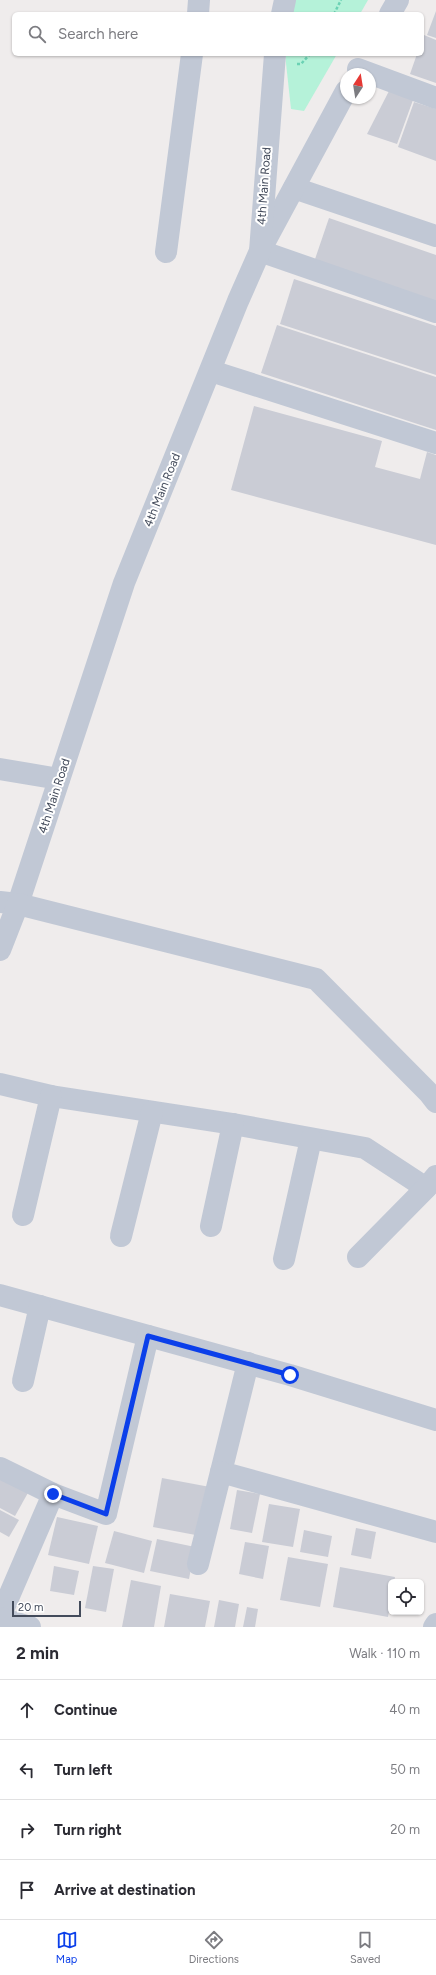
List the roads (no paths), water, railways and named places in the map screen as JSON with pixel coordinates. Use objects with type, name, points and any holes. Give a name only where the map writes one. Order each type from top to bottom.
[{"type":"street","points":[[198,12],[199,0]]},
{"type":"street","points":[[282,12],[285,0]]},
{"type":"street","points":[[391,12],[398,0]]},
{"type":"street","points":[[166,252],[192,56]]},
{"type":"street","name":"4th Main Road","points":[[0,950],[9,903],[59,779],[124,583],[211,372],[238,301],[260,251],[275,56]]},
{"type":"street","points":[[360,66],[436,98]]},
{"type":"street","points":[[340,102],[260,251],[436,312]]},
{"type":"street","points":[[294,188],[436,236]]},
{"type":"street","points":[[211,372],[436,443]]},
{"type":"street","points":[[0,769],[59,779]]},
{"type":"street","points":[[9,903],[316,979],[430,1093],[436,1102]]},
{"type":"street","points":[[0,1084],[51,1096],[233,1124],[366,1148],[431,1182],[358,1257]]},
{"type":"street","points":[[23,1215],[51,1096]]},
{"type":"street","points":[[121,1236],[152,1112]]},
{"type":"street","points":[[211,1226],[233,1124]]},
{"type":"street","points":[[284,1259],[311,1138]]},
{"type":"street","points":[[0,1295],[248,1363],[436,1420]]},
{"type":"street","points":[[23,1381],[40,1306]]},
{"type":"street","points":[[0,1468],[53,1494],[106,1514],[148,1336]]},
{"type":"street","points":[[198,1564],[248,1363]]},
{"type":"street","points":[[220,1472],[436,1532]]},
{"type":"street","points":[[30,1627],[0,1617],[53,1494]]}]
